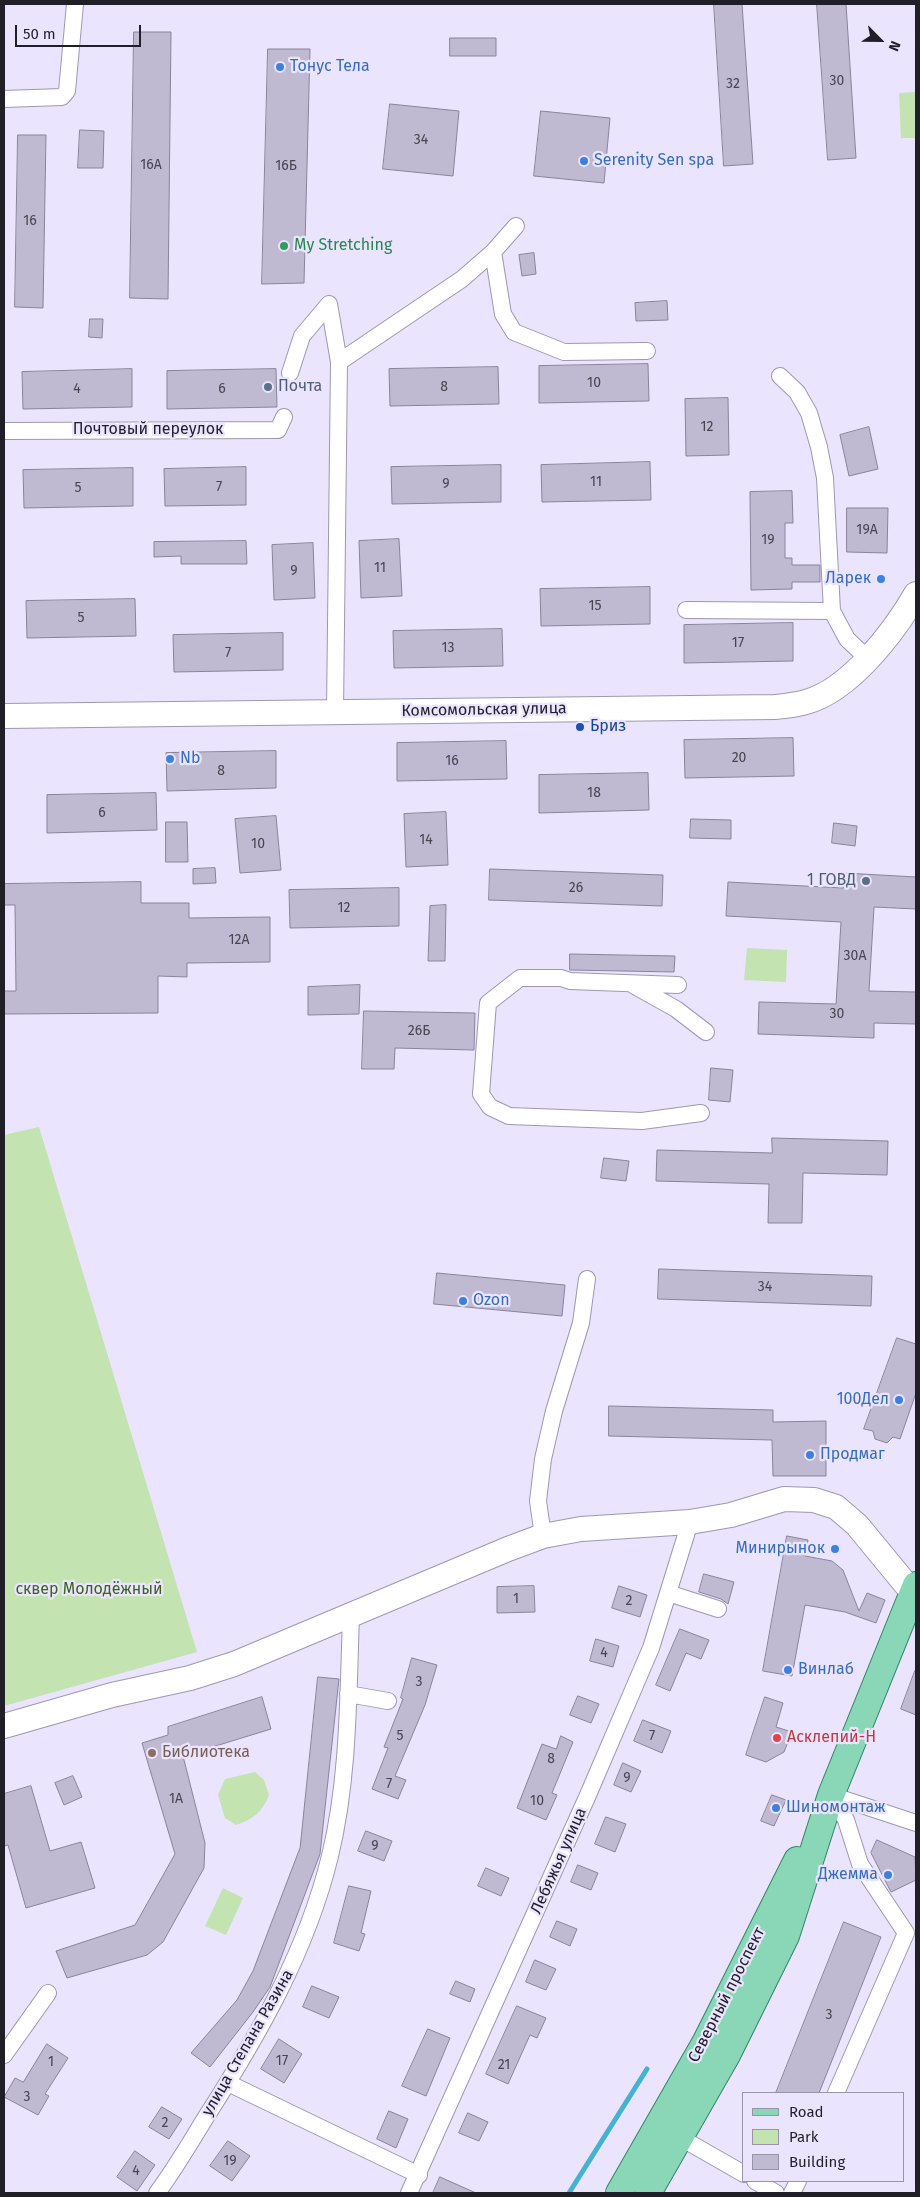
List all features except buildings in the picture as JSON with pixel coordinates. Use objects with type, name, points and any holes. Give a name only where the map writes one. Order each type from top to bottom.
[{"type":"main road","name":"Северный проспект","points":[[648,2193],[727,2054],[786,1936],[831,1795],[915,1589]]},
{"type":"main road","name":"Северный проспект","points":[[620,2193],[705,2043],[763,1925],[831,1795]]},
{"type":"street","points":[[4,99],[62,97],[67,91],[75,4]]},
{"type":"street","points":[[339,362],[462,279],[493,252],[516,226]]},
{"type":"street","points":[[493,252],[503,314],[514,332],[564,352],[647,351]]},
{"type":"street","points":[[290,373],[302,336],[329,304],[339,362],[335,712]]},
{"type":"street","points":[[780,376],[797,392],[805,406],[819,448],[825,478],[832,611],[847,639],[868,659]]},
{"type":"street","name":"Почтовый переулок","points":[[4,431],[278,430],[284,417]]},
{"type":"street","name":"Комсомольская улица","points":[[4,716],[775,708],[807,702],[835,687],[868,659],[898,625],[916,594]]},
{"type":"street","points":[[686,610],[832,611]]},
{"type":"street","points":[[678,985],[570,981],[560,978],[520,978],[488,1003],[482,1094],[490,1107],[509,1116],[642,1121],[701,1113]]},
{"type":"street","points":[[629,983],[676,1009],[706,1032]]},
{"type":"street","points":[[543,1536],[538,1501],[543,1459],[554,1411],[581,1323],[587,1279]]},
{"type":"street","points":[[4,1726],[112,1695],[190,1678],[269,1650],[543,1536],[581,1529],[690,1522],[731,1515],[784,1500],[814,1500],[836,1507],[857,1525],[915,1589]]},
{"type":"street","name":"Лебяжья улица","points":[[409,2193],[419,2175],[596,1778],[651,1648],[690,1522]]},
{"type":"street","points":[[668,1593],[718,1609]]},
{"type":"street","name":"улица Степана Разина","points":[[157,2193],[228,2083],[278,1997],[300,1947],[330,1856],[346,1756],[351,1616]]},
{"type":"street","points":[[348,1694],[388,1701]]},
{"type":"street","points":[[831,1795],[916,1823]]},
{"type":"street","points":[[831,1795],[846,1820],[860,1864],[906,1933],[836,2092]]},
{"type":"street","points":[[4,2055],[48,1993]]},
{"type":"street","points":[[228,2083],[419,2175]]},
{"type":"street","points":[[680,2138],[742,2173]]},
{"type":"street","points":[[757,2182],[776,2193]]},
{"type":"green space","points":[[916,92],[916,138],[901,138],[899,93]]},
{"type":"green space","points":[[747,948],[787,950],[786,982],[744,980]]},
{"type":"green space","name":"сквер Молодёжный","points":[[39,1127],[197,1652],[4,1706],[4,1135]]},
{"type":"green space","points":[[255,1772],[264,1780],[269,1795],[257,1814],[236,1825],[225,1818],[218,1795],[225,1779]]},
{"type":"green space","points":[[223,1888],[243,1898],[226,1935],[205,1926]]},
{"type":"waterway","points":[[569,2193],[647,2069]]},
{"type":"place","name":"Тонус Тела","points":[[280,67]]},
{"type":"place","name":"Serenity Sen spa","points":[[584,161]]},
{"type":"place","name":"My Stretching","points":[[284,246]]},
{"type":"place","name":"Почта","points":[[268,387]]},
{"type":"place","name":"Ларек","points":[[881,579]]},
{"type":"place","name":"Бриз","points":[[580,727]]},
{"type":"place","name":"Nb","points":[[170,759]]},
{"type":"place","name":"1 ГОВД","points":[[866,881]]},
{"type":"place","name":"Ozon","points":[[463,1301]]},
{"type":"place","name":"100Дел","points":[[899,1400]]},
{"type":"place","name":"Продмаг","points":[[810,1455]]},
{"type":"place","name":"Минирынок","points":[[835,1549]]},
{"type":"place","name":"Винлаб","points":[[788,1670]]},
{"type":"place","name":"Асклепий-Н","points":[[777,1738]]},
{"type":"place","name":"Библиотека","points":[[152,1753]]},
{"type":"place","name":"Шиномонтаж","points":[[776,1808]]},
{"type":"place","name":"Джемма","points":[[888,1875]]}]
